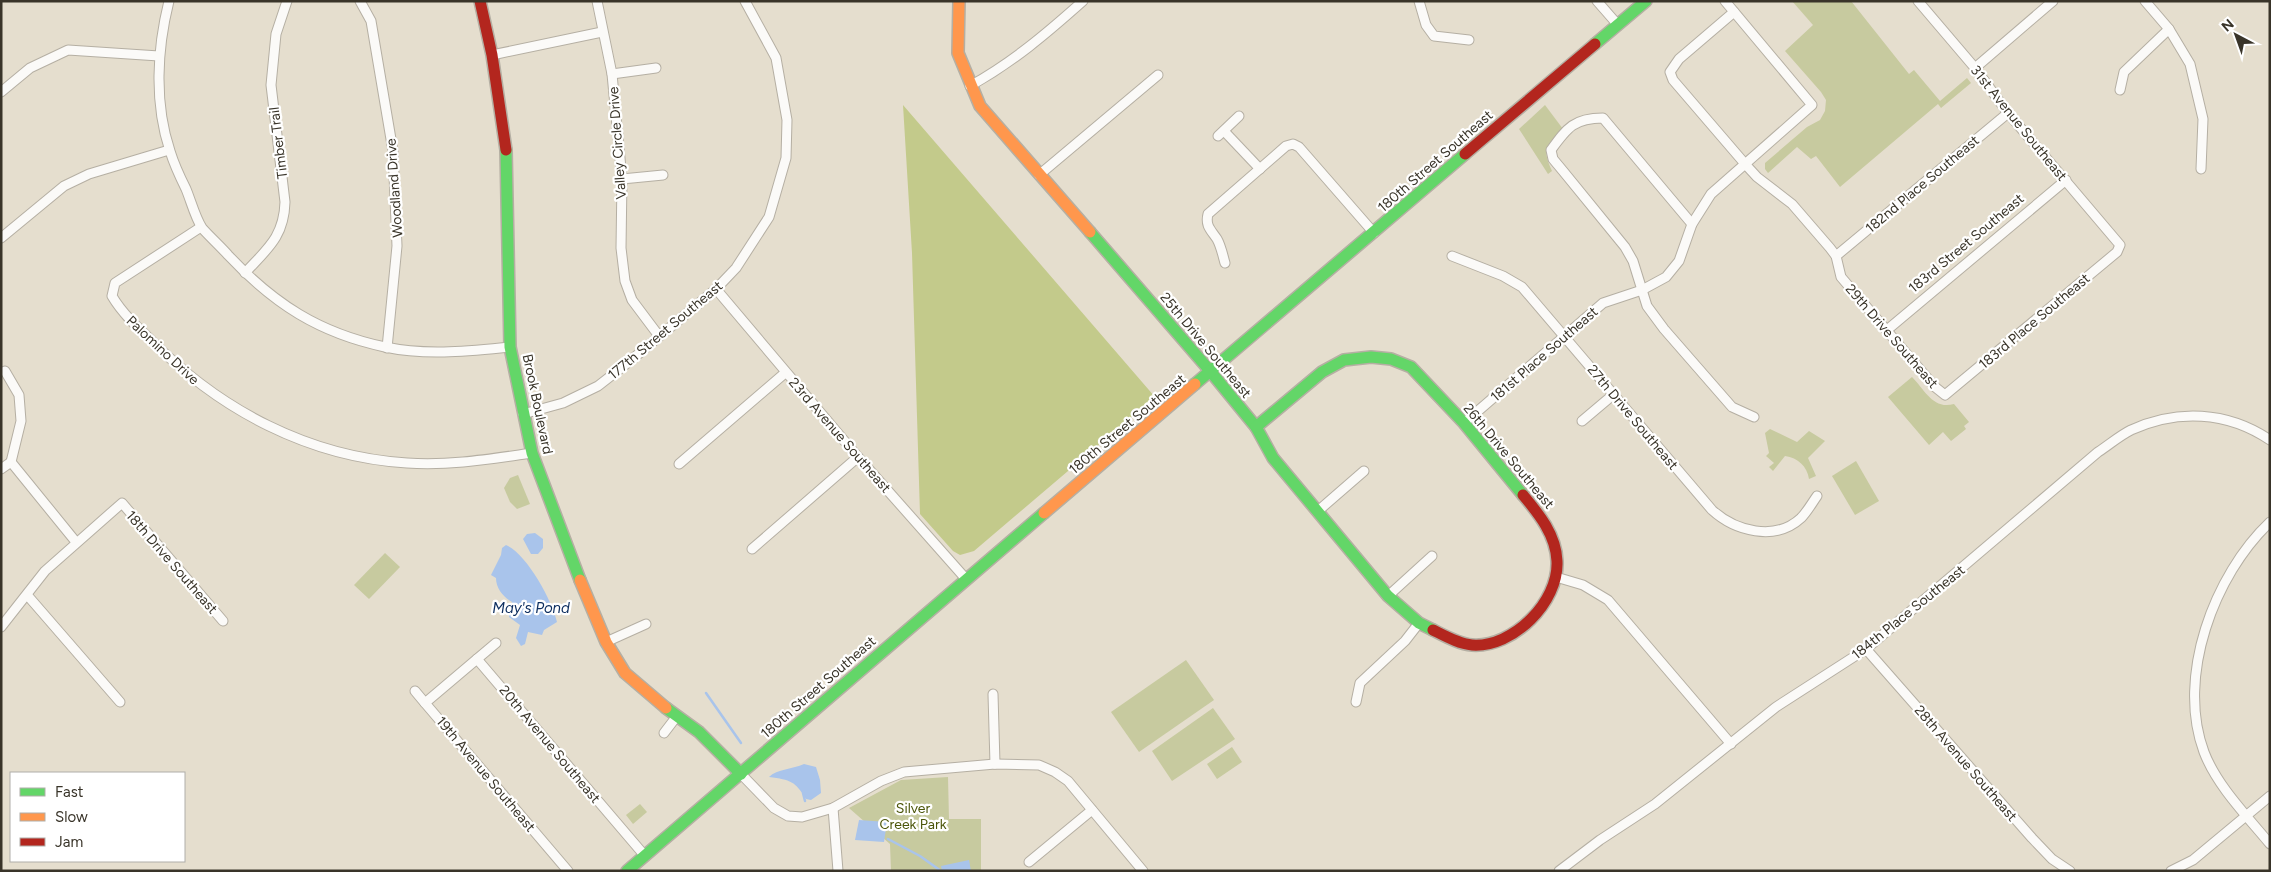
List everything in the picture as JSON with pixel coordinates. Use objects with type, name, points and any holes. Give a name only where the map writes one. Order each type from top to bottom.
[{"type":"street","points":[[169,1],[159,56],[161,105],[169,150],[201,226],[245,273],[279,303],[314,323],[345,337],[387,348],[451,353],[510,347]]},
{"type":"street","name":"Timber Trail","points":[[245,273],[277,238],[284,219],[285,202],[271,85],[276,34],[287,1]]},
{"type":"street","name":"Woodland Drive","points":[[360,1],[371,21],[393,151],[397,246],[387,348]]},
{"type":"street","name":"Brook Boulevard","points":[[480,1],[492,55],[507,158],[510,347],[532,453],[564,540],[606,642],[625,673],[699,732],[741,774]]},
{"type":"street","name":"Valley Circle Drive","points":[[597,1],[612,74],[622,179],[621,248],[625,281],[632,300],[659,336]]},
{"type":"street","name":"177th Street Southeast","points":[[524,414],[563,403],[598,386],[716,290],[736,268],[768,216],[786,158],[787,120],[776,58],[745,1]]},
{"type":"street","points":[[959,1],[958,53],[970,86],[1000,69],[1030,48],[1083,1]]},
{"type":"street","points":[[1419,1],[1426,26],[1434,36],[1469,40]]},
{"type":"street","points":[[1597,1],[1618,25]]},
{"type":"street","name":"180th Street Southeast","points":[[628,871],[966,578],[1646,1]]},
{"type":"street","points":[[1725,1],[1734,12]]},
{"type":"street","name":"31st Avenue Southeast","points":[[1918,1],[1975,68],[2008,113],[2120,245]]},
{"type":"street","points":[[1975,68],[2053,1]]},
{"type":"street","points":[[2145,1],[2169,29],[2190,64],[2203,119],[2201,169]]},
{"type":"street","name":"29th Drive Southeast","points":[[1734,12],[1679,59],[1670,72],[1673,80],[1757,177],[1792,204],[1836,256],[1841,277],[1935,387],[1945,395]]},
{"type":"street","name":"181st Place Southeast","points":[[1464,423],[1603,304],[1642,290],[1666,277],[1679,261],[1692,224],[1711,194],[1812,105],[1734,12]]},
{"type":"street","points":[[2120,90],[2124,72],[2169,29]]},
{"type":"street","points":[[492,55],[602,32]]},
{"type":"street","points":[[1,92],[30,68],[68,50],[159,56]]},
{"type":"street","points":[[612,74],[656,68]]},
{"type":"street","points":[[1039,175],[1158,75]]},
{"type":"street","name":"25th Drive Southeast","points":[[970,86],[980,106],[1211,372],[1256,427],[1273,458],[1388,596],[1419,623]]},
{"type":"street","name":"182nd Place Southeast","points":[[1836,256],[2008,113]]},
{"type":"street","points":[[1239,116],[1221,134],[1260,169]]},
{"type":"street","points":[[1692,224],[1603,118],[1584,118],[1565,132],[1551,150],[1553,159],[1625,247],[1633,261],[1647,306],[1664,329],[1732,407],[1754,417]]},
{"type":"street","points":[[1226,263],[1218,241],[1208,229],[1206,221],[1208,214],[1286,146],[1293,144],[1299,147],[1374,233]]},
{"type":"street","points":[[1,238],[64,186],[89,174],[169,150]]},
{"type":"street","points":[[622,179],[663,175]]},
{"type":"street","name":"183rd Street Southeast","points":[[1887,330],[2066,180]]},
{"type":"street","name":"Palomino Drive","points":[[201,226],[115,283],[112,296],[120,310],[174,364],[214,395],[262,423],[311,444],[367,459],[407,463],[450,464],[532,453]]},
{"type":"street","name":"183rd Place Southeast","points":[[1945,395],[2117,252],[2120,245]]},
{"type":"street","name":"27th Drive Southeast","points":[[1452,256],[1503,276],[1522,287],[1712,510],[1725,522],[1742,529],[1760,532],[1779,530],[1800,519],[1817,496]]},
{"type":"street","name":"23rd Avenue Southeast","points":[[716,290],[785,373],[966,578]]},
{"type":"street","name":"26th Drive Southeast","points":[[1256,427],[1322,372],[1344,360],[1376,357],[1392,359],[1411,367],[1464,423],[1546,523],[1557,560],[1556,577]]},
{"type":"street","points":[[1,469],[11,462],[20,421],[19,395],[5,371]]},
{"type":"street","points":[[679,464],[785,373]]},
{"type":"street","points":[[1582,421],[1614,394]]},
{"type":"street","name":"184th Place Southeast","points":[[1559,871],[1600,840],[1655,804],[1776,707],[1866,649],[2098,452],[2129,431],[2156,421],[2186,415],[2207,416],[2234,421],[2270,440]]},
{"type":"street","points":[[752,549],[858,457]]},
{"type":"street","points":[[1,627],[28,596],[45,571],[76,542],[11,462]]},
{"type":"street","points":[[1318,511],[1364,471]]},
{"type":"street","name":"18th Drive Southeast","points":[[76,542],[122,503],[223,621]]},
{"type":"street","points":[[2270,522],[2244,549],[2211,609],[2195,682],[2197,716],[2204,751],[2217,777],[2270,844]]},
{"type":"street","points":[[1388,596],[1432,556]]},
{"type":"street","points":[[1356,702],[1360,683],[1419,623],[1451,639],[1472,645],[1492,643],[1514,632],[1535,614],[1548,596],[1556,577],[1583,585],[1608,600],[1731,744]]},
{"type":"street","points":[[28,596],[120,702]]},
{"type":"street","points":[[606,642],[646,624]]},
{"type":"street","points":[[425,702],[496,643]]},
{"type":"street","name":"28th Avenue Southeast","points":[[1866,649],[2032,838],[2052,859],[2070,871]]},
{"type":"street","name":"20th Avenue Southeast","points":[[477,659],[644,856]]},
{"type":"street","name":"19th Avenue Southeast","points":[[415,691],[568,871]]},
{"type":"street","points":[[993,694],[995,764]]},
{"type":"street","points":[[664,733],[677,716]]},
{"type":"street","points":[[741,774],[774,808],[788,816],[802,817],[833,808],[881,781],[904,772],[995,764],[1039,765],[1055,772],[1068,781],[1143,871]]},
{"type":"street","points":[[2172,871],[2193,860],[2270,796]]},
{"type":"street","points":[[833,808],[838,871]]},
{"type":"street","points":[[1029,862],[1092,810]]},
{"type":"green space","points":[[1792,1],[1851,1],[1909,74],[1914,70],[1940,101],[1967,78],[1971,83],[1941,108],[1938,104],[1840,187],[1816,156],[1811,159],[1797,147],[1768,173],[1765,169],[1765,163],[1807,127],[1820,120],[1825,111],[1826,100],[1821,92],[1785,51],[1813,25]]},
{"type":"green space","points":[[903,105],[1155,397],[974,551],[960,555],[953,551],[920,514],[912,253]]},
{"type":"green space","points":[[1545,105],[1563,129],[1547,148],[1547,157],[1552,171],[1548,174],[1519,129]]},
{"type":"green space","points":[[1912,377],[1935,402],[1947,405],[1954,404],[1969,422],[1964,426],[1966,429],[1951,441],[1943,432],[1929,445],[1888,397]]},
{"type":"green space","points":[[1770,429],[1797,442],[1809,431],[1825,441],[1808,458],[1816,476],[1809,479],[1801,463],[1785,456],[1773,471],[1769,467],[1774,463],[1766,456],[1769,453],[1765,433]]},
{"type":"green space","points":[[1856,461],[1879,501],[1855,515],[1832,476]]},
{"type":"green space","points":[[518,475],[530,504],[517,509],[510,502],[504,488],[510,478]]},
{"type":"green space","points":[[385,553],[400,567],[369,599],[354,585]]},
{"type":"green space","points":[[1186,660],[1214,700],[1139,752],[1111,712]]},
{"type":"green space","points":[[1213,708],[1235,739],[1172,781],[1152,751]]},
{"type":"green space","points":[[1232,747],[1242,762],[1217,779],[1207,764]]},
{"type":"green space","name":"Silver Creek Park","points":[[948,777],[949,819],[981,819],[981,871],[891,871],[890,844],[849,808],[901,780]]},
{"type":"green space","points":[[640,804],[647,812],[633,824],[626,815]]},
{"type":"water","points":[[535,533],[543,539],[543,548],[538,554],[531,554],[523,539],[527,534]]},
{"type":"water","name":"May's Pond","points":[[506,545],[522,557],[530,567],[550,602],[557,622],[544,630],[542,635],[528,632],[525,644],[521,646],[516,638],[520,625],[509,617],[512,602],[501,592],[496,578],[491,575],[501,555],[502,548]]},
{"type":"water","points":[[804,764],[816,767],[820,780],[821,793],[811,800],[806,799],[799,788],[792,782],[769,777],[776,772]]},
{"type":"water","points":[[859,820],[887,822],[884,842],[855,840]]},
{"type":"water","points":[[969,860],[971,871],[942,871],[941,866]]},
{"type":"waterway","points":[[706,693],[741,743]]},
{"type":"waterway","points":[[803,793],[805,801]]},
{"type":"waterway","points":[[888,839],[920,856],[941,871]]},
{"type":"traffic: fast","points":[[1595,44],[1646,1]]},
{"type":"traffic: fast","points":[[506,150],[510,347],[532,453],[580,580]]},
{"type":"traffic: fast","points":[[1195,384],[1465,154]]},
{"type":"traffic: fast","points":[[1090,232],[1211,372],[1256,427],[1273,458],[1388,596],[1419,623],[1433,630]]},
{"type":"traffic: fast","points":[[1256,427],[1322,372],[1344,360],[1371,357],[1391,359],[1411,367],[1464,423],[1523,495]]},
{"type":"traffic: fast","points":[[627,871],[1044,513]]},
{"type":"traffic: fast","points":[[666,708],[699,732],[741,774]]},
{"type":"traffic: slow","points":[[959,1],[958,53],[980,106],[1090,232]]},
{"type":"traffic: slow","points":[[1044,513],[1195,384]]},
{"type":"traffic: slow","points":[[580,580],[606,642],[625,673],[666,708]]},
{"type":"traffic: jam","points":[[480,1],[492,55],[506,150]]},
{"type":"traffic: jam","points":[[1465,154],[1595,44]]},
{"type":"traffic: jam","points":[[1433,630],[1462,643],[1472,645],[1488,644],[1503,639],[1517,631],[1531,620],[1542,606],[1556,577],[1556,551],[1546,525],[1523,495]]}]
